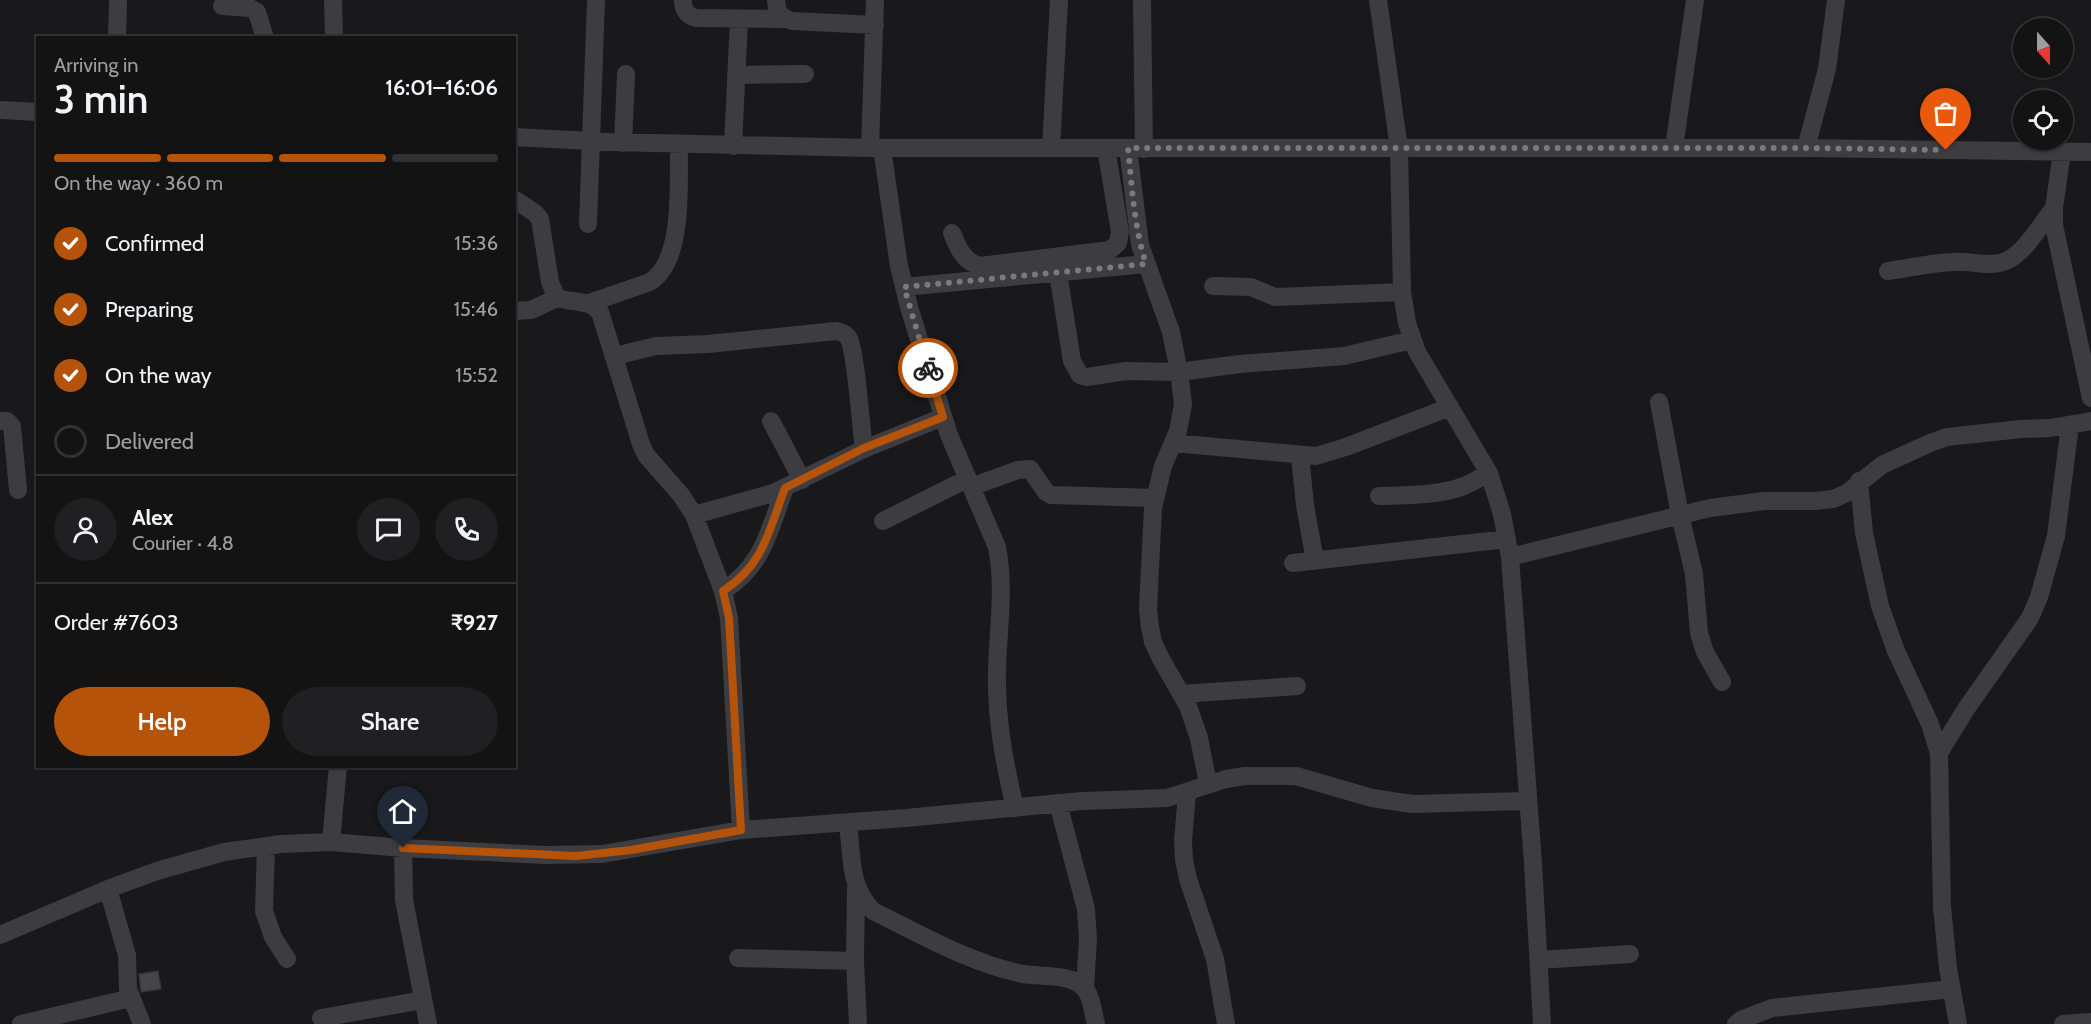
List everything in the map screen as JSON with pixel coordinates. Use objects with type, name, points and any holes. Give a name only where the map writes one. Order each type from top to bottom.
[{"type":"street","points":[[117,36],[118,0]]},
{"type":"street","points":[[333,0],[334,36]]},
{"type":"street","points":[[588,224],[596,0]]},
{"type":"street","points":[[683,0],[683,9],[688,16],[696,18],[784,19],[874,25]]},
{"type":"street","points":[[776,0],[777,10],[784,19]]},
{"type":"street","points":[[875,0],[876,148],[899,266],[913,322],[943,417],[996,547],[1000,565],[998,717],[1015,808]]},
{"type":"street","points":[[1051,148],[1059,0]]},
{"type":"street","points":[[1142,0],[1135,218],[1140,245],[1171,332],[1183,404],[1178,431],[1163,466],[1155,498],[1148,598],[1150,627],[1153,642],[1182,694],[1199,738],[1208,784]]},
{"type":"street","points":[[1378,0],[1399,148],[1402,292],[1412,340],[1427,370],[1489,473],[1502,514],[1508,548],[1528,801],[1542,1024]]},
{"type":"street","points":[[1674,148],[1695,0]]},
{"type":"street","points":[[1806,148],[1827,69],[1836,0]]},
{"type":"street","points":[[222,6],[250,8],[257,12],[264,36]]},
{"type":"street","points":[[733,146],[739,19]]},
{"type":"street","points":[[622,143],[626,74]]},
{"type":"street","points":[[736,75],[805,74]]},
{"type":"street","points":[[0,110],[36,112]]},
{"type":"street","points":[[516,137],[622,143],[876,148],[1806,148],[2091,152]]},
{"type":"street","points":[[589,303],[643,285],[659,276],[665,268],[672,251],[676,229],[679,144]]},
{"type":"street","points":[[952,233],[966,259],[980,266],[1110,250],[1118,243],[1120,232],[1106,148]]},
{"type":"street","points":[[2061,152],[2054,208],[2056,239],[2091,398]]},
{"type":"street","points":[[516,200],[540,219],[550,282],[557,298]]},
{"type":"street","points":[[1888,271],[1954,261],[1986,264],[2009,260],[2018,253],[2054,208]]},
{"type":"street","points":[[904,287],[1146,264]]},
{"type":"street","points":[[1058,273],[1072,361],[1080,375],[1087,377],[1126,371],[1179,372],[1240,364],[1344,356],[1412,340]]},
{"type":"street","points":[[1213,286],[1251,287],[1275,297],[1402,292]]},
{"type":"street","points":[[516,311],[531,310],[557,298],[595,306],[600,312],[646,455],[688,503],[694,515],[723,591],[729,618],[741,830]]},
{"type":"street","points":[[615,356],[656,346],[708,344],[843,332],[848,338],[852,354],[864,448]]},
{"type":"street","points":[[1659,402],[1680,515],[1694,574],[1699,633],[1705,652],[1722,682]]},
{"type":"street","points":[[1173,443],[1300,456],[1330,453],[1450,407]]},
{"type":"street","points":[[694,515],[785,488],[864,448],[943,417]]},
{"type":"street","points":[[0,421],[7,421],[12,426],[18,490]]},
{"type":"street","points":[[771,421],[802,480]]},
{"type":"street","points":[[1293,563],[1508,548],[1738,503],[1833,499],[1847,493],[1891,461],[1947,437],[2050,428],[2091,421]]},
{"type":"street","points":[[1939,753],[1966,709],[2030,618],[2039,597],[2056,536],[2070,425]]},
{"type":"street","points":[[1300,456],[1305,505],[1316,561]]},
{"type":"street","points":[[883,521],[969,483],[1018,470],[1030,469],[1046,492],[1051,495],[1155,498]]},
{"type":"street","points":[[1379,496],[1419,495],[1447,490],[1464,486],[1489,473]]},
{"type":"street","points":[[1860,482],[1864,533],[1880,606],[1896,651],[1930,724],[1939,753],[1942,907],[1951,989],[1958,1024]]},
{"type":"street","points":[[723,591],[745,575],[758,558],[785,488]]},
{"type":"street","points":[[1182,694],[1297,686]]},
{"type":"street","points":[[331,842],[338,768]]},
{"type":"street","points":[[0,935],[108,889],[192,860],[224,852],[266,846],[331,842],[403,848],[584,855],[631,850],[741,830],[848,823],[1058,803],[1167,798],[1208,784],[1245,776],[1296,776],[1391,802],[1412,804],[1528,801]]},
{"type":"street","points":[[1187,793],[1183,841],[1184,861],[1215,959],[1226,1024]]},
{"type":"street","points":[[1058,803],[1086,909],[1089,939],[1085,988]]},
{"type":"street","points":[[848,823],[856,887],[855,961],[858,1024]]},
{"type":"street","points":[[266,846],[264,911],[273,937],[287,959]]},
{"type":"street","points":[[403,848],[404,900],[428,1024]]},
{"type":"street","points":[[856,887],[863,901],[873,911],[954,951],[1023,974],[1076,982],[1085,988],[1089,996],[1096,1024]]},
{"type":"street","points":[[108,889],[125,944],[127,983],[142,1024]]},
{"type":"street","points":[[1539,960],[1630,954]]},
{"type":"street","points":[[738,958],[855,961]]},
{"type":"street","points":[[1736,1024],[1772,1008],[1951,989]]},
{"type":"street","points":[[21,1024],[131,998]]},
{"type":"street","points":[[321,1018],[423,1000]]},
{"type":"street","points":[[2063,1024],[2091,1022]]},
{"type":"building","points":[[158,971],[161,989],[141,992],[139,974]]},
{"type":"way so far","points":[[928,368],[904,287],[1146,264],[1135,218],[1128,148],[1946,150]]},
{"type":"route","points":[[403,848],[576,856],[631,850],[741,830],[729,618],[723,591],[745,575],[758,558],[785,488],[864,448],[943,417],[928,368]]}]
